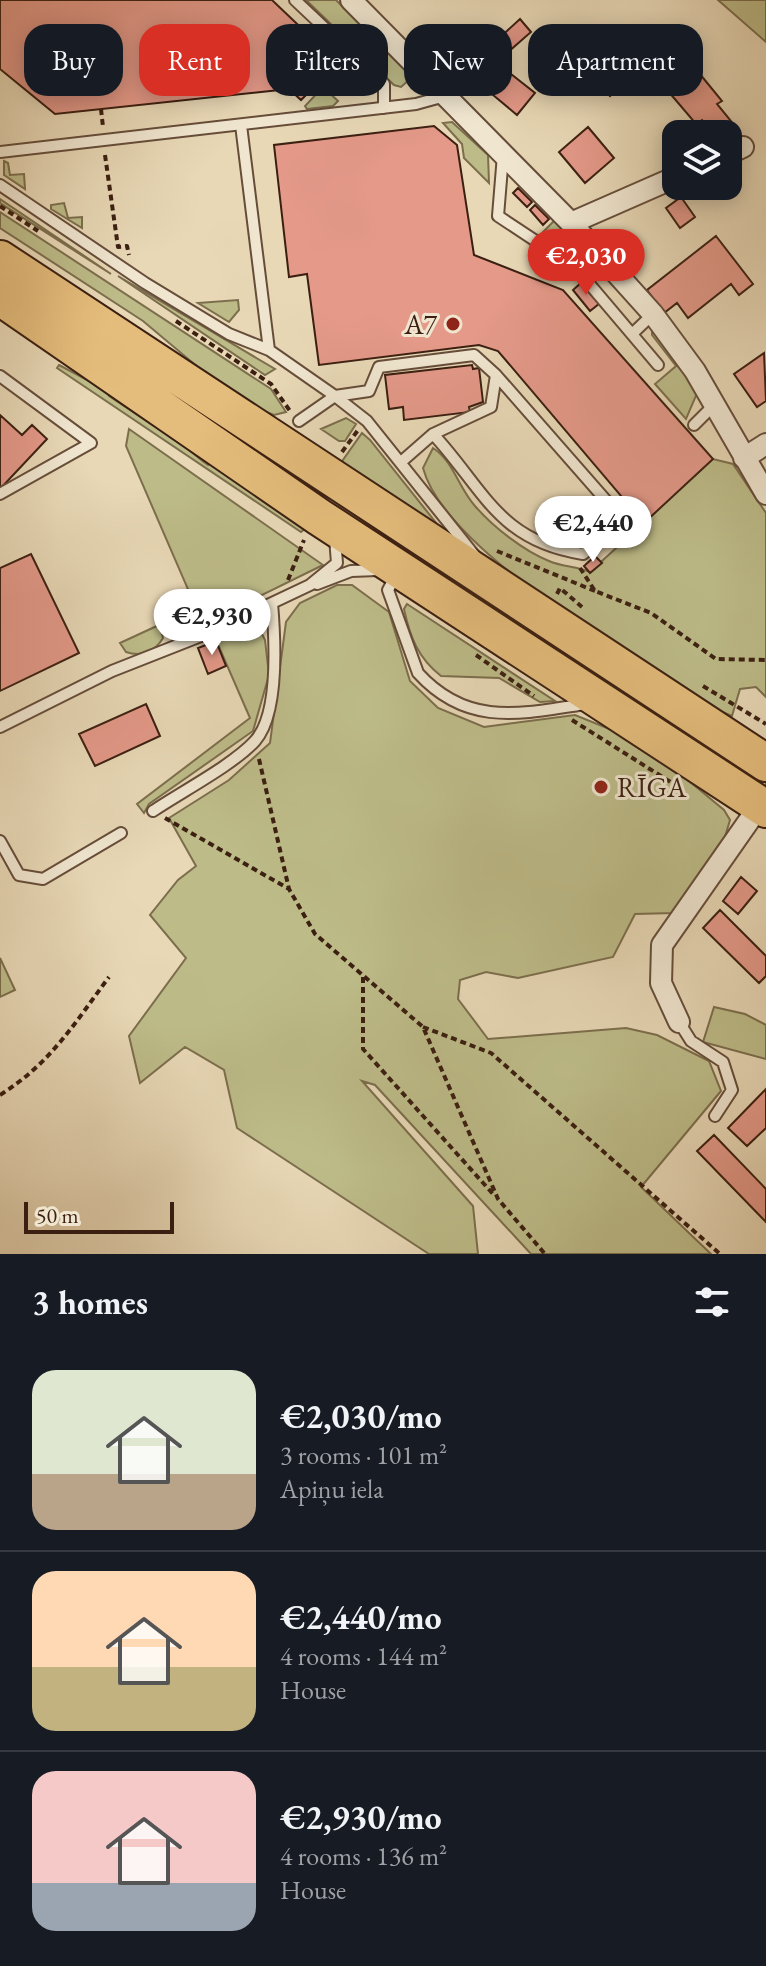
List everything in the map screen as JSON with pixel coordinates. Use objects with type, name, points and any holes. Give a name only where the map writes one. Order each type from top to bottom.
[{"type":"highway","points":[[0,259],[766,763]]},
{"type":"highway","points":[[0,297],[269,483],[311,528],[399,567],[763,807]]},
{"type":"street","points":[[351,0],[404,54]]},
{"type":"street","points":[[445,96],[571,223],[653,314],[695,371],[766,494]]},
{"type":"street","points":[[571,223],[662,183]]},
{"type":"street","points":[[744,458],[766,444]]},
{"type":"street","points":[[679,1022],[661,983],[662,945],[763,807]]},
{"type":"lane","points":[[295,0],[384,84],[384,108]]},
{"type":"lane","points":[[0,152],[384,108],[445,96]]},
{"type":"lane","points":[[241,125],[269,350]]},
{"type":"lane","points":[[503,153],[498,216],[575,267],[658,365]]},
{"type":"lane","points":[[0,185],[145,283],[229,334],[269,350],[367,421],[465,540],[494,584]]},
{"type":"lane","points":[[575,267],[594,248]]},
{"type":"lane","points":[[632,334],[653,314]]},
{"type":"lane","points":[[299,421],[335,396],[369,391],[379,367],[474,355],[496,375],[624,521],[583,554],[556,550],[531,538],[492,509],[473,488],[464,468],[433,434]]},
{"type":"lane","points":[[401,462],[433,434],[491,407],[496,375]]},
{"type":"lane","points":[[0,376],[91,443],[0,494]]},
{"type":"lane","points":[[694,425],[714,405]]},
{"type":"lane","points":[[310,585],[337,563],[339,556],[334,536],[311,528]]},
{"type":"lane","points":[[0,727],[112,671],[211,632],[310,585],[360,569],[399,567],[388,590],[418,673],[460,706],[494,715],[603,701]]},
{"type":"lane","points":[[153,811],[254,742],[264,728],[272,692],[275,636],[272,603]]},
{"type":"lane","points":[[0,841],[19,875],[43,879],[121,833]]},
{"type":"lane","points":[[679,1022],[691,1041],[723,1062],[732,1090],[715,1116]]},
{"type":"path","points":[[101,109],[118,247],[127,246],[133,260],[145,259],[145,283]]},
{"type":"path","points":[[0,206],[39,232]]},
{"type":"path","points":[[167,316],[271,384],[299,421]]},
{"type":"path","points":[[334,443],[343,450]]},
{"type":"path","points":[[283,598],[311,528]]},
{"type":"path","points":[[574,553],[595,591],[651,613],[716,659],[766,660]]},
{"type":"path","points":[[254,742],[289,889],[315,934],[423,1027],[491,1053],[720,1254]]},
{"type":"path","points":[[153,811],[289,889]]},
{"type":"path","points":[[363,976],[363,1049],[545,1254]]},
{"type":"path","points":[[0,1095],[29,1077],[53,1055],[109,977]]},
{"type":"path","points":[[423,1027],[498,1199]]},
{"type":"shaded area","points":[[306,0],[336,0],[360,24],[331,24]]},
{"type":"shaded area","points":[[718,0],[766,0],[766,42]]},
{"type":"shaded area","points":[[388,51],[404,67],[404,84],[401,87],[388,79]]},
{"type":"shaded area","points":[[314,96],[333,96],[338,101],[333,106],[307,109],[305,106]]},
{"type":"shaded area","points":[[452,122],[488,155],[489,183],[464,158],[462,144],[443,123]]},
{"type":"shaded area","points":[[4,161],[8,163],[10,175],[24,174],[25,189],[4,175]]},
{"type":"shaded area","points":[[0,199],[111,274],[0,203]]},
{"type":"shaded area","points":[[64,203],[68,218],[82,217],[82,228],[51,209],[51,205]]},
{"type":"shaded area","points":[[0,212],[271,389],[286,412],[274,415],[261,410],[199,368],[143,321],[0,228]]},
{"type":"shaded area","points":[[554,221],[573,240],[570,248],[561,249],[543,232]]},
{"type":"shaded area","points":[[118,276],[275,369],[265,375]]},
{"type":"shaded area","points":[[238,300],[239,310],[229,322],[198,303]]},
{"type":"shaded area","points":[[652,329],[698,391],[686,419],[655,384],[676,366],[652,335]]},
{"type":"shaded area","points":[[59,365],[108,391],[109,396],[151,424],[154,421],[208,465],[214,461],[308,526],[301,532],[57,368]]},
{"type":"shaded area","points":[[346,418],[356,424],[345,441],[339,441],[321,429]]},
{"type":"shaded area","points":[[129,429],[323,565],[203,624],[126,446]]},
{"type":"shaded area","points":[[362,433],[370,440],[453,544],[338,467]]},
{"type":"shaded area","points":[[433,448],[446,460],[475,506],[509,538],[549,561],[590,572],[713,459],[733,464],[766,513],[766,697],[756,687],[740,689],[732,716],[715,709],[549,602],[505,569],[467,534],[439,501],[423,468]]},
{"type":"shaded area","points":[[369,513],[766,776],[766,798],[395,549]]},
{"type":"shaded area","points":[[337,585],[352,585],[389,612],[410,681],[438,708],[484,727],[575,715],[612,730],[689,781],[724,810],[730,820],[724,840],[674,913],[635,914],[613,957],[518,978],[486,972],[460,980],[458,999],[488,1039],[626,1028],[657,1035],[709,1061],[721,1091],[641,1187],[711,1254],[531,1254],[375,1085],[362,1081],[473,1206],[478,1254],[429,1254],[237,1128],[224,1070],[185,1047],[140,1083],[129,1036],[186,958],[150,915],[178,880],[196,866],[169,818],[229,780],[270,743],[286,622],[300,603]]},
{"type":"shaded area","points":[[407,604],[555,701],[540,702],[499,678],[441,676],[426,662],[416,646],[404,609]]},
{"type":"shaded area","points":[[255,620],[265,640],[269,675],[253,731],[149,804],[144,813],[137,804],[250,718],[216,640]]},
{"type":"shaded area","points":[[159,625],[163,638],[147,652],[126,652],[120,643]]},
{"type":"shaded area","points":[[0,958],[15,990],[0,997]]},
{"type":"shaded area","points":[[714,1007],[745,1014],[766,1025],[766,1059],[703,1042]]},
{"type":"building","points":[[0,0],[272,0],[297,24],[266,24],[266,91],[250,93],[250,24],[139,24],[139,96],[223,96],[55,114],[33,96],[123,96],[123,24],[24,24],[24,89],[0,69]]},
{"type":"building","points":[[520,19],[528,28],[528,35],[512,49],[512,26]]},
{"type":"building","points":[[512,75],[528,87],[528,96],[533,96],[517,115],[494,96],[512,96]]},
{"type":"building","points":[[703,78],[722,101],[717,104],[730,120],[693,120],[672,96],[703,96]]},
{"type":"building","name":"A7","points":[[434,126],[457,145],[474,255],[563,290],[713,459],[644,523],[498,351],[479,345],[319,365],[307,274],[289,277],[274,145]]},
{"type":"building","points":[[588,127],[614,158],[585,183],[559,152]]},
{"type":"building","points":[[518,188],[532,202],[527,207],[513,193]]},
{"type":"building","points":[[677,200],[683,200],[695,217],[680,228],[666,208]]},
{"type":"building","points":[[535,205],[549,219],[543,225],[530,210]]},
{"type":"building","points":[[716,236],[753,284],[739,295],[731,284],[688,318],[677,303],[664,313],[647,290]]},
{"type":"building","points":[[582,282],[600,303],[590,311],[573,290]]},
{"type":"building","points":[[764,353],[766,401],[757,407],[734,374]]},
{"type":"building","points":[[472,365],[473,369],[479,368],[483,402],[469,407],[470,412],[404,420],[403,407],[389,409],[385,375]]},
{"type":"building","points":[[0,415],[22,435],[32,425],[47,439],[0,489]]},
{"type":"building","points":[[31,554],[79,653],[0,691],[0,568]]},
{"type":"building","points":[[595,556],[602,563],[590,573],[584,566]]},
{"type":"building","points":[[216,641],[226,666],[208,674],[198,648]]},
{"type":"building","points":[[146,704],[160,736],[95,766],[79,734]]},
{"type":"building","points":[[741,877],[757,891],[738,914],[723,901]]},
{"type":"building","points":[[720,910],[766,956],[766,976],[759,983],[703,928]]},
{"type":"building","points":[[766,1089],[766,1128],[747,1146],[728,1128]]},
{"type":"building","points":[[714,1135],[766,1189],[766,1222],[697,1151]]},
{"type":"place","name":"A7","points":[[453,324]]},
{"type":"place","name":"RĪGA","points":[[601,787]]}]
